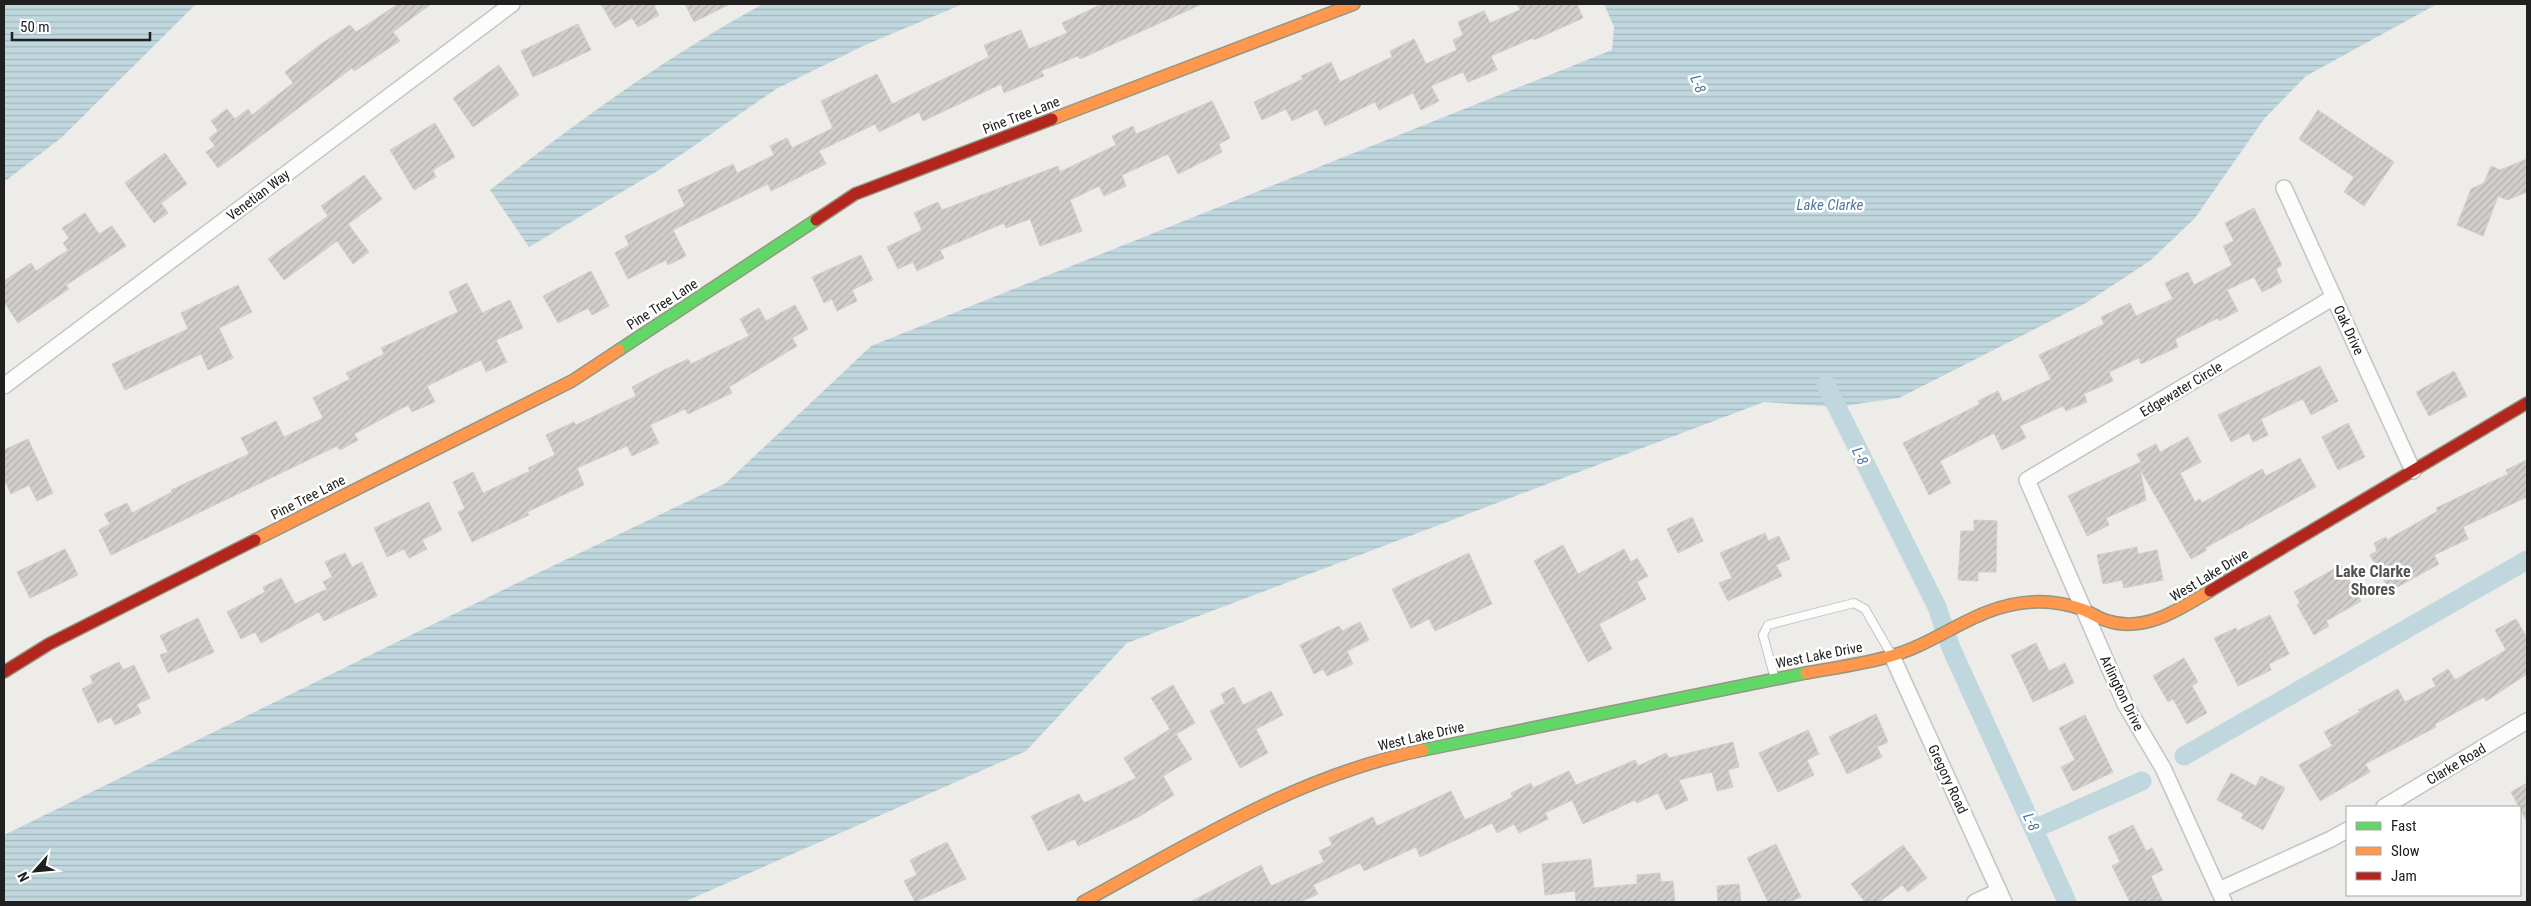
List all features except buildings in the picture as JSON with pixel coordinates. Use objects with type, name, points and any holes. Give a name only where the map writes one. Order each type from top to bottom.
[{"type":"street","name":"Venetian Way","points":[[4,386],[512,4]]},
{"type":"street","name":"Pine Tree Lane","points":[[4,672],[49,644],[572,381],[855,194],[1354,4]]},
{"type":"street","name":"Oak Drive","points":[[2284,188],[2413,471]]},
{"type":"street","name":"Edgewater Circle","points":[[2027,480],[2334,297]]},
{"type":"street","name":"West Lake Drive","points":[[1083,902],[1262,806],[1309,784],[1358,766],[1408,753],[1892,656],[1918,646],[1973,618],[2004,606],[2030,602],[2056,604],[2084,610],[2109,622],[2122,624],[2148,622],[2173,613],[2527,403]]},
{"type":"street","name":"Arlington Drive","points":[[2027,480],[2124,704],[2163,768],[2222,896]]},
{"type":"street","name":"Gregory Road","points":[[1892,656],[2002,897]]},
{"type":"street","name":"Clarke Road","points":[[2386,806],[2527,721]]},
{"type":"street","points":[[2222,896],[2346,831]]},
{"type":"street","points":[[1975,902],[2002,897]]},
{"type":"lane","points":[[1776,679],[1763,635],[1768,625],[1854,603],[1865,609],[1892,656]]},
{"type":"water","points":[[4,4],[196,4],[61,138],[4,182]]},
{"type":"water","points":[[763,4],[963,4],[865,45],[776,89],[659,170],[529,247],[490,190],[623,91],[692,45]]},
{"type":"water","name":"Lake Clarke","points":[[1604,4],[2437,4],[2306,76],[2264,119],[2195,218],[2151,260],[2086,303],[1899,398],[1835,407],[1764,402],[1127,643],[1026,751],[684,902],[4,902],[4,835],[515,584],[726,483],[871,346],[1612,50],[1614,27]]},
{"type":"waterway","name":"L-8","points":[[1826,385],[1937,607],[1951,648],[2067,902]]},
{"type":"waterway","points":[[2184,756],[2527,560]]},
{"type":"waterway","points":[[2034,829],[2142,781]]},
{"type":"traffic: fast","points":[[619,350],[816,220]]},
{"type":"traffic: fast","points":[[1423,750],[1806,673]]},
{"type":"traffic: slow","points":[[1052,119],[1354,4]]},
{"type":"traffic: slow","points":[[255,540],[572,381],[619,350]]},
{"type":"traffic: slow","points":[[1806,673],[1860,664],[1891,656],[1909,650],[1976,617],[2012,605],[2032,602],[2058,603],[2084,610],[2108,621],[2135,624],[2149,622],[2174,612],[2210,591]]},
{"type":"traffic: slow","points":[[1083,902],[1206,834],[1290,793],[1377,761],[1423,750]]},
{"type":"traffic: jam","points":[[816,220],[855,194],[1052,119]]},
{"type":"traffic: jam","points":[[2210,591],[2527,403]]},
{"type":"traffic: jam","points":[[4,672],[49,644],[255,540]]},
{"type":"district","name":"Lake Clarke Shores","points":[[2373,580]]}]
